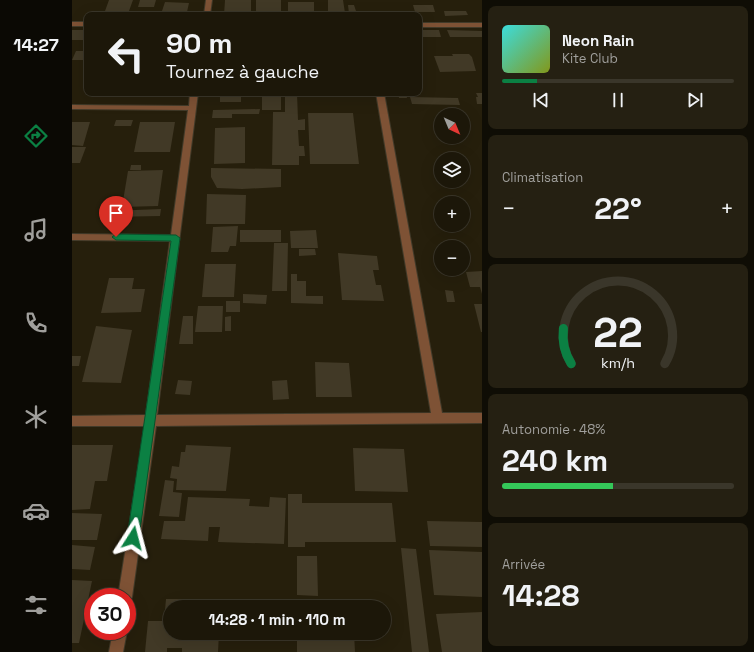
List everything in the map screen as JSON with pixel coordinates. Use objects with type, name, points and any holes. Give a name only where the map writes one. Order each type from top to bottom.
[{"type":"street","points":[[207,12],[209,0]]},
{"type":"street","points":[[72,24],[84,24]]},
{"type":"street","points":[[422,25],[482,25]]},
{"type":"street","points":[[126,588],[151,421],[194,96]]},
{"type":"street","points":[[381,96],[437,418]]},
{"type":"street","points":[[72,107],[192,108]]},
{"type":"street","points":[[72,237],[176,238]]},
{"type":"street","points":[[72,421],[482,418]]},
{"type":"street","points":[[116,652],[118,640]]},
{"type":"building","points":[[109,0],[133,0],[129,11],[105,11]]},
{"type":"building","points":[[140,0],[156,0],[154,7],[138,7]]},
{"type":"building","points":[[225,0],[251,0],[251,12],[224,12]]},
{"type":"building","points":[[256,0],[281,0],[281,12],[256,12]]},
{"type":"building","points":[[328,0],[343,0],[345,12],[328,12]]},
{"type":"building","points":[[165,2],[189,3],[187,12],[162,12]]},
{"type":"building","points":[[288,2],[314,2],[314,12],[288,12]]},
{"type":"building","points":[[348,5],[354,5],[356,12],[349,12]]},
{"type":"building","points":[[413,5],[433,5],[435,12],[415,12]]},
{"type":"building","points":[[444,11],[466,11],[468,15],[445,16]]},
{"type":"building","points":[[72,30],[84,30],[84,40],[72,40]]},
{"type":"building","points":[[422,30],[439,30],[441,37],[422,37]]},
{"type":"building","points":[[447,30],[482,31],[482,37],[450,37]]},
{"type":"building","points":[[76,51],[84,51],[84,60],[72,60]]},
{"type":"building","points":[[452,54],[469,54],[472,57],[476,71],[440,72],[434,56],[453,56]]},
{"type":"building","points":[[476,93],[482,93],[482,104],[477,104],[476,97],[478,97]]},
{"type":"building","points":[[106,96],[136,96],[136,97]]},
{"type":"building","points":[[220,96],[241,96],[241,102],[220,102]]},
{"type":"building","points":[[262,96],[281,96],[281,110],[262,110]]},
{"type":"building","points":[[285,96],[297,96],[298,120],[305,119],[305,130],[298,130],[299,146],[304,146],[305,156],[299,156],[299,165],[272,165],[273,112],[285,112]]},
{"type":"building","points":[[399,96],[407,96],[407,98],[399,98]]},
{"type":"building","points":[[410,97],[458,98],[460,105],[412,104]]},
{"type":"building","points":[[260,109],[259,114],[232,114],[232,118],[212,118],[213,110]]},
{"type":"building","points":[[308,113],[353,113],[359,164],[310,164]]},
{"type":"building","points":[[116,120],[133,120],[131,126],[114,126]]},
{"type":"building","points":[[72,122],[90,122],[83,146],[72,145]]},
{"type":"building","points":[[140,122],[175,122],[170,152],[134,152]]},
{"type":"building","points":[[245,127],[245,163],[214,164],[215,128]]},
{"type":"building","points":[[72,147],[86,147],[80,163],[72,163]]},
{"type":"building","points":[[131,165],[141,165],[141,170],[130,170]]},
{"type":"building","points":[[211,168],[281,169],[281,187],[242,189],[217,188],[211,177]]},
{"type":"building","points":[[163,170],[158,206],[122,207],[128,171]]},
{"type":"building","points":[[207,194],[246,195],[245,224],[206,224]]},
{"type":"building","points":[[161,209],[160,216],[108,217],[110,211]]},
{"type":"building","points":[[238,226],[236,246],[230,246],[228,252],[211,252],[213,227]]},
{"type":"building","points":[[240,230],[281,230],[281,242],[240,242]]},
{"type":"building","points":[[316,230],[318,248],[291,248],[290,231]]},
{"type":"building","points":[[274,243],[288,243],[287,291],[272,291]]},
{"type":"building","points":[[299,249],[315,249],[316,255],[299,256]]},
{"type":"building","points":[[338,253],[377,256],[379,270],[373,270],[376,285],[381,285],[384,301],[342,300]]},
{"type":"building","points":[[205,264],[236,264],[234,297],[202,297]]},
{"type":"building","points":[[482,271],[482,294],[480,287],[470,287],[467,276],[470,276],[470,272]]},
{"type":"building","points":[[291,274],[297,274],[297,281],[306,281],[306,296],[323,296],[323,304],[291,303]]},
{"type":"building","points":[[109,278],[134,278],[132,289],[145,289],[141,312],[101,313]]},
{"type":"building","points":[[445,290],[453,291],[455,302],[447,302]]},
{"type":"building","points":[[243,294],[267,295],[266,304],[243,303]]},
{"type":"building","points":[[226,301],[240,301],[240,312],[226,312]]},
{"type":"building","points":[[474,304],[482,304],[482,332],[481,332]]},
{"type":"building","points":[[198,306],[223,306],[222,332],[195,332]]},
{"type":"building","points":[[183,316],[193,316],[193,344],[179,344]]},
{"type":"building","points":[[231,316],[231,331],[225,331],[225,317]]},
{"type":"building","points":[[96,326],[132,330],[121,383],[82,382]]},
{"type":"building","points":[[72,356],[81,356],[79,366],[72,366]]},
{"type":"building","points":[[315,362],[349,363],[352,397],[316,397]]},
{"type":"building","points":[[178,380],[192,381],[190,395],[175,394]]},
{"type":"building","points":[[287,380],[289,399],[273,400],[272,381]]},
{"type":"building","points":[[72,445],[113,445],[107,481],[95,481],[90,509],[72,510]]},
{"type":"building","points":[[186,445],[231,447],[226,491],[176,490],[177,479],[170,478],[172,466],[179,467],[181,452],[185,452]]},
{"type":"building","points":[[353,448],[404,449],[408,492],[355,491]]},
{"type":"building","points":[[165,480],[174,481],[173,492],[182,493],[179,517],[159,516]]},
{"type":"building","points":[[288,494],[302,494],[302,503],[392,503],[396,542],[305,542],[305,547],[288,547]]},
{"type":"building","points":[[188,497],[250,499],[249,506],[269,507],[270,497],[286,498],[284,544],[218,542],[220,527],[209,527],[208,541],[161,539],[164,521],[185,521]]},
{"type":"building","points":[[72,513],[102,514],[97,540],[72,540]]},
{"type":"building","points":[[427,521],[482,522],[482,547],[430,546]]},
{"type":"building","points":[[72,545],[95,547],[90,570],[72,569]]},
{"type":"building","points":[[401,548],[416,549],[429,652],[412,652]]},
{"type":"building","points":[[429,550],[482,552],[482,597],[434,595]]},
{"type":"building","points":[[297,556],[317,556],[318,596],[297,595]]},
{"type":"building","points":[[72,580],[92,581],[91,588],[84,588],[84,619],[79,643],[72,643]]},
{"type":"building","points":[[166,599],[221,599],[221,600]]},
{"type":"building","points":[[482,612],[482,652],[442,652],[436,614]]},
{"type":"building","points":[[148,621],[163,621],[163,640],[219,640],[218,652],[182,652],[182,648],[167,648],[167,652],[145,652]]},
{"type":"building","points":[[297,640],[354,640],[355,652],[297,652]]},
{"type":"route","points":[[116,237],[176,238],[151,421],[133,538]]}]
